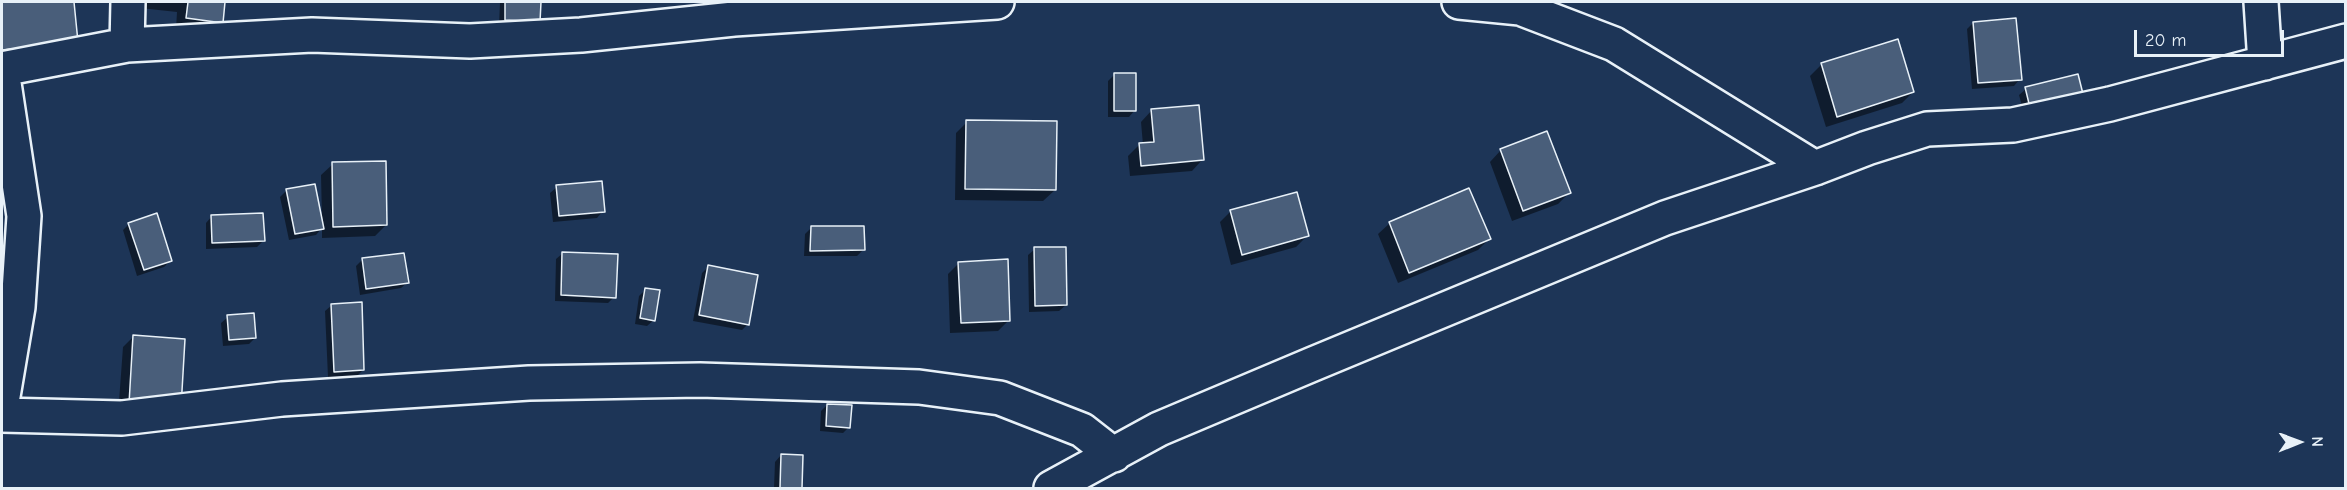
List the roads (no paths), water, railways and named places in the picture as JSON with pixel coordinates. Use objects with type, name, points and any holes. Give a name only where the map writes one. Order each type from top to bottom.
[{"type":"street","points":[[127,45],[128,2]]},
{"type":"street","points":[[2,402],[18,307],[24,216],[2,69],[127,45],[312,35],[470,41],[581,35],[746,18],[998,2]]},
{"type":"street","points":[[1460,2],[1521,8],[1614,44],[1815,168]]},
{"type":"street","points":[[2261,2],[2265,63]]},
{"type":"street","points":[[1051,489],[1159,429],[1655,222],[1868,148],[1927,129],[2013,125],[2110,105],[2346,41]]},
{"type":"street","points":[[2,415],[122,418],[282,399],[529,383],[700,380],[919,387],[1000,398],[1082,430],[1114,455]]}]
